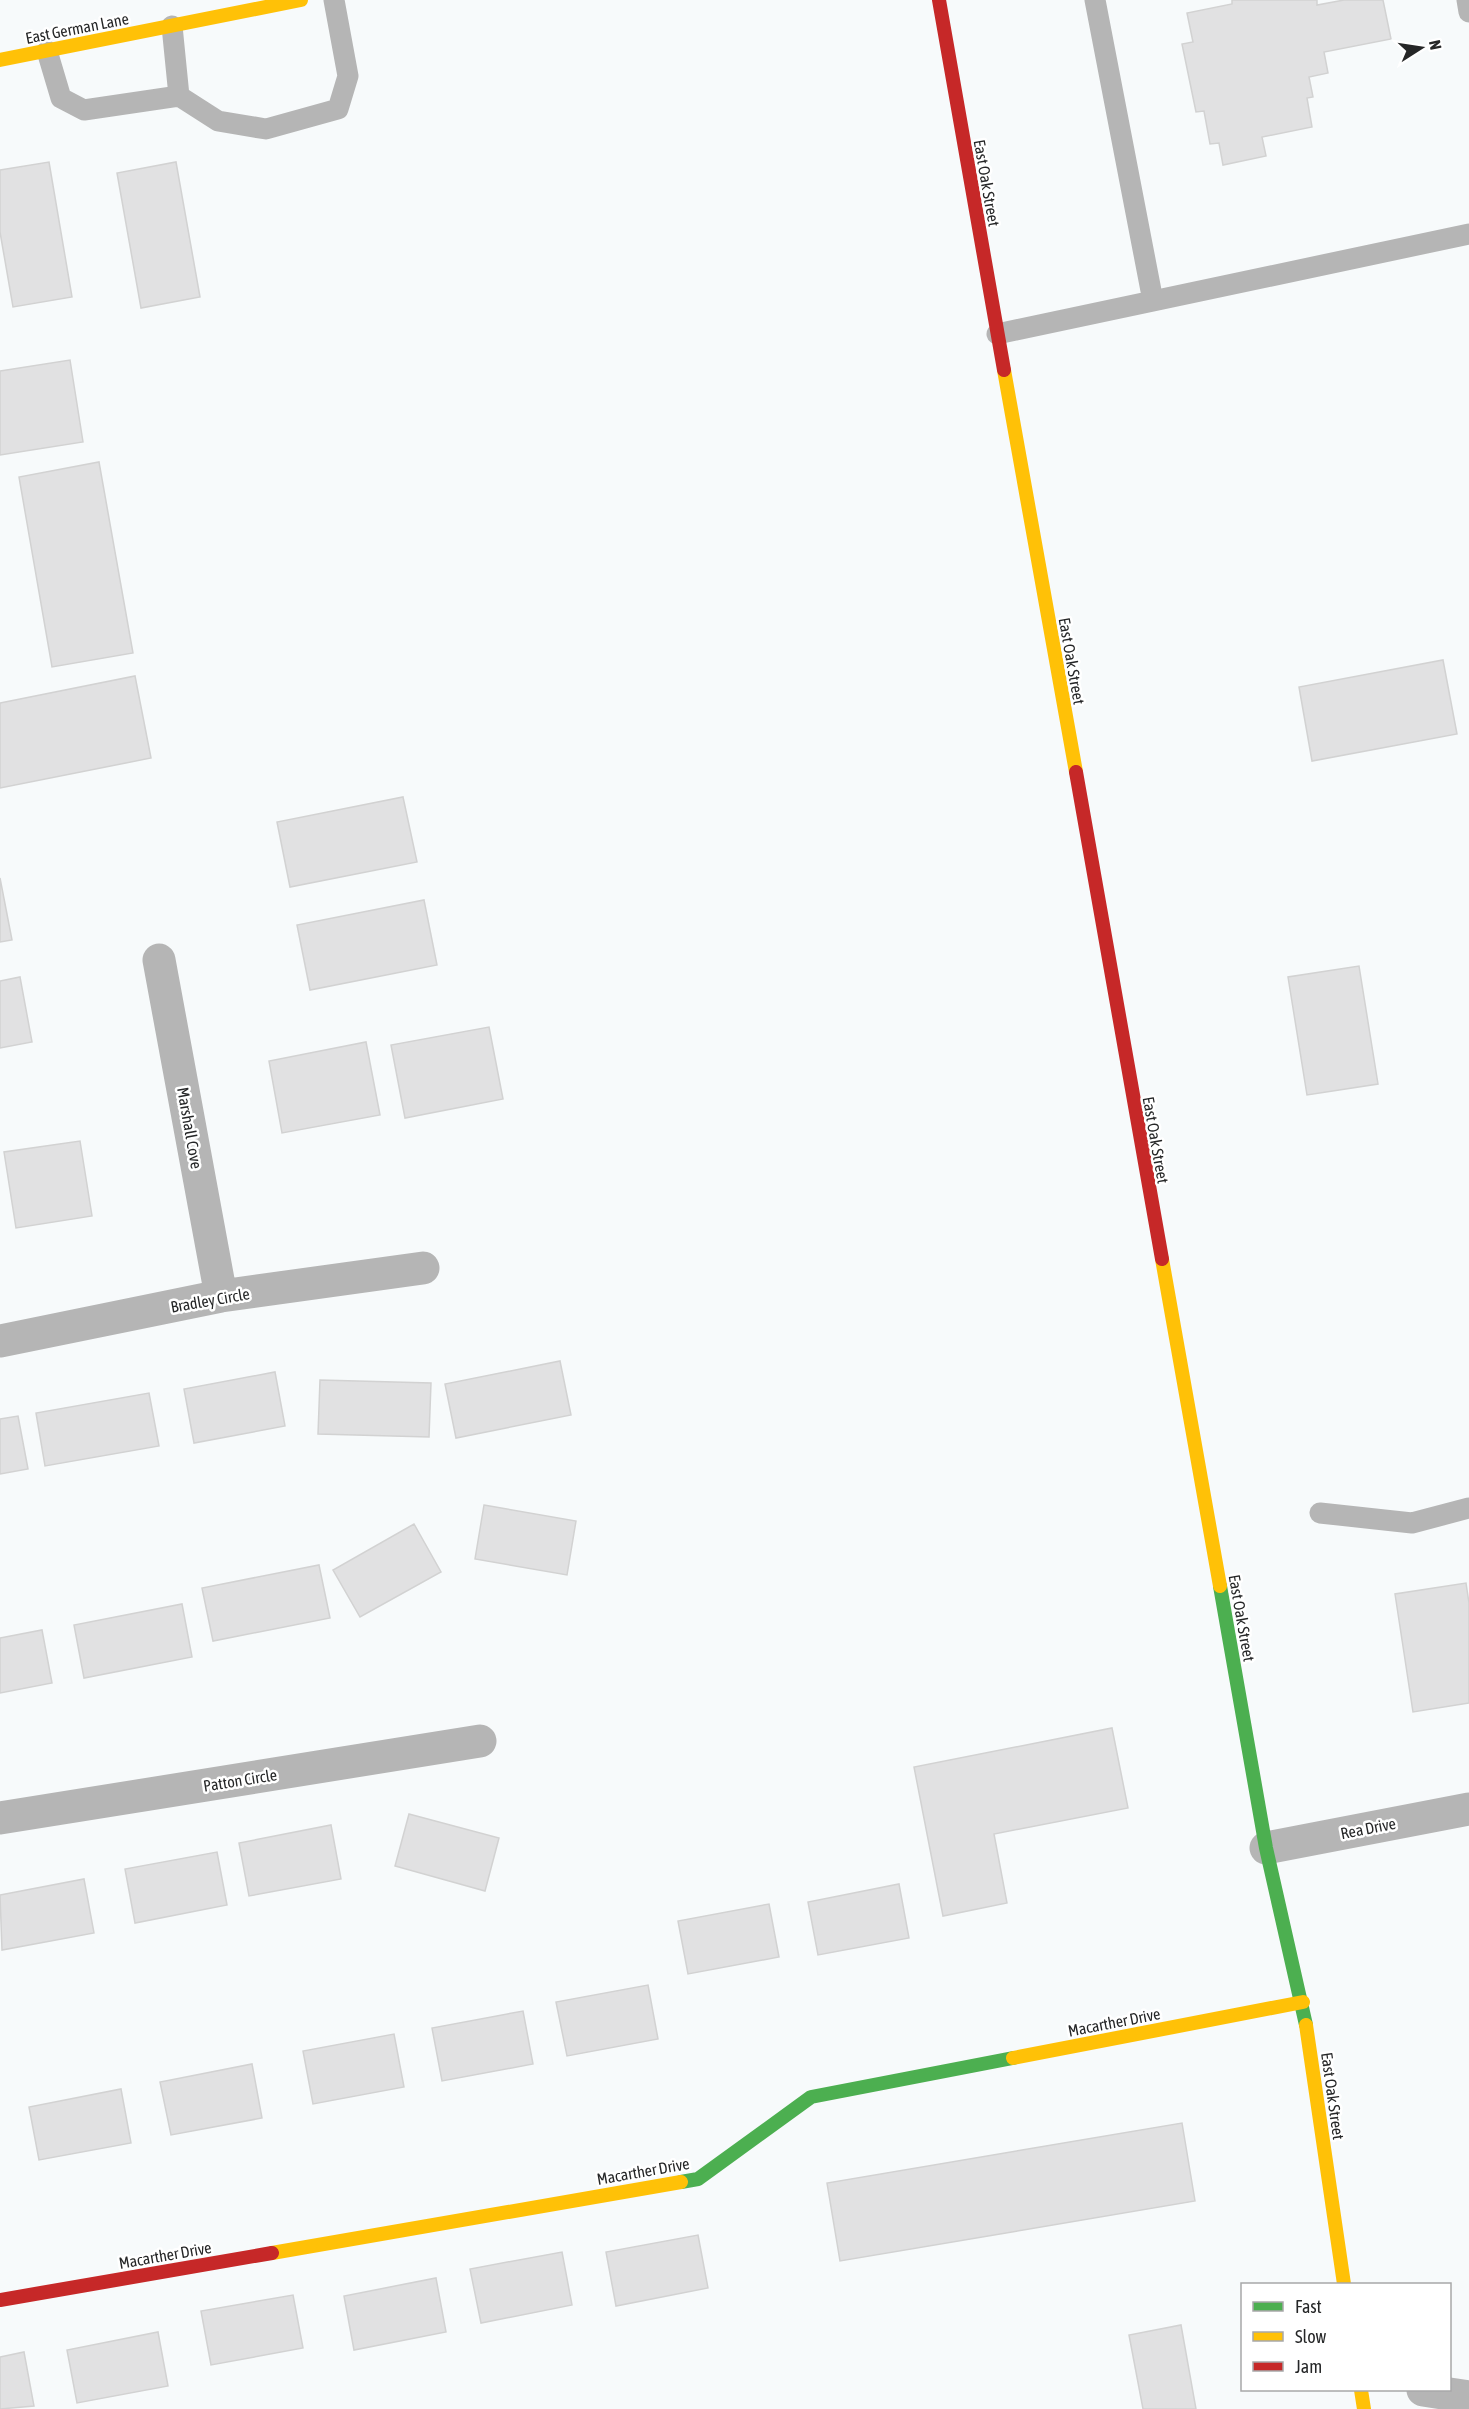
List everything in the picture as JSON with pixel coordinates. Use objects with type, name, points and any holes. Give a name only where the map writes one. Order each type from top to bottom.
[{"type":"main road","name":"East German Lane","points":[[0,60],[301,0]]},
{"type":"main road","name":"East Oak Street","points":[[939,0],[1266,1848],[1302,2002],[1344,2283]]},
{"type":"main road","name":"Macarther Drive","points":[[0,2300],[698,2179],[811,2097],[1302,2002]]},
{"type":"main road","points":[[1360,2391],[1364,2409]]},
{"type":"street","name":"Marshall Cove","points":[[159,960],[221,1296]]},
{"type":"street","name":"Bradley Circle","points":[[0,1341],[221,1296],[423,1268]]},
{"type":"street","name":"Patton Circle","points":[[0,1818],[480,1741]]},
{"type":"street","name":"Rea Drive","points":[[1266,1848],[1469,1809]]},
{"type":"street","points":[[1430,2391],[1469,2397]]},
{"type":"lane","points":[[47,51],[61,98],[84,110],[179,96],[218,121],[266,129],[338,109],[348,76],[334,0]]},
{"type":"lane","points":[[1095,0],[1153,301]]},
{"type":"lane","points":[[1467,0],[1469,12]]},
{"type":"lane","points":[[172,26],[179,96]]},
{"type":"lane","points":[[997,334],[1469,234]]},
{"type":"lane","points":[[1320,1513],[1412,1523],[1469,1508]]},
{"type":"building","points":[[1232,0],[1317,0],[1317,5],[1344,0],[1383,0],[1391,39],[1324,52],[1328,73],[1309,77],[1313,97],[1307,98],[1312,127],[1262,137],[1266,156],[1223,165],[1219,143],[1210,144],[1204,111],[1196,112],[1182,44],[1193,42],[1187,13],[1232,4]]},
{"type":"building","points":[[49,162],[72,297],[13,307],[0,232],[0,170]]},
{"type":"building","points":[[176,162],[200,297],[141,308],[117,173]]},
{"type":"building","points":[[70,360],[83,442],[0,455],[0,371]]},
{"type":"building","points":[[99,462],[133,653],[52,667],[19,477]]},
{"type":"building","points":[[1443,660],[1457,734],[1312,761],[1299,687]]},
{"type":"building","points":[[135,676],[151,758],[0,788],[0,703]]},
{"type":"building","points":[[403,797],[417,862],[290,887],[277,822]]},
{"type":"building","points":[[0,878],[12,940],[0,942]]},
{"type":"building","points":[[424,900],[437,965],[310,990],[297,925]]},
{"type":"building","points":[[1359,966],[1378,1084],[1307,1095],[1288,977]]},
{"type":"building","points":[[20,977],[32,1042],[0,1048],[0,981]]},
{"type":"building","points":[[489,1027],[503,1099],[405,1118],[391,1045]]},
{"type":"building","points":[[366,1042],[380,1115],[282,1133],[269,1061]]},
{"type":"building","points":[[80,1141],[92,1216],[16,1228],[4,1152]]},
{"type":"building","points":[[560,1361],[571,1415],[456,1438],[445,1384]]},
{"type":"building","points":[[275,1372],[285,1426],[194,1443],[184,1389]]},
{"type":"building","points":[[320,1380],[431,1383],[429,1437],[318,1434]]},
{"type":"building","points":[[149,1393],[159,1446],[45,1466],[36,1413]]},
{"type":"building","points":[[18,1416],[28,1469],[0,1474],[0,1419]]},
{"type":"building","points":[[484,1505],[576,1521],[567,1575],[475,1559]]},
{"type":"building","points":[[414,1524],[441,1572],[360,1617],[333,1570]]},
{"type":"building","points":[[319,1565],[330,1618],[213,1641],[202,1588]]},
{"type":"building","points":[[1466,1583],[1469,1603],[1469,1703],[1413,1712],[1395,1594]]},
{"type":"building","points":[[182,1604],[192,1657],[84,1678],[74,1625]]},
{"type":"building","points":[[42,1630],[52,1683],[0,1693],[0,1638]]},
{"type":"building","points":[[1112,1728],[1128,1808],[994,1834],[1007,1903],[943,1916],[914,1767]]},
{"type":"building","points":[[409,1814],[499,1838],[485,1891],[395,1866]]},
{"type":"building","points":[[331,1825],[341,1879],[249,1896],[239,1843]]},
{"type":"building","points":[[217,1852],[227,1905],[135,1923],[125,1869]]},
{"type":"building","points":[[84,1879],[94,1933],[2,1950],[0,1895]]},
{"type":"building","points":[[899,1884],[909,1938],[818,1955],[808,1902]]},
{"type":"building","points":[[769,1904],[779,1957],[688,1974],[678,1921]]},
{"type":"building","points":[[648,1985],[658,2039],[567,2056],[556,2002]]},
{"type":"building","points":[[523,2011],[533,2064],[442,2081],[432,2028]]},
{"type":"building","points":[[394,2034],[404,2087],[313,2104],[303,2051]]},
{"type":"building","points":[[252,2064],[262,2118],[171,2135],[160,2082]]},
{"type":"building","points":[[121,2089],[131,2143],[39,2160],[29,2107]]},
{"type":"building","points":[[1182,2123],[1195,2201],[840,2261],[827,2183]]},
{"type":"building","points":[[698,2235],[708,2288],[616,2306],[606,2252]]},
{"type":"building","points":[[562,2252],[572,2305],[481,2323],[470,2269]]},
{"type":"building","points":[[436,2278],[446,2332],[354,2350],[344,2296]]},
{"type":"building","points":[[293,2295],[303,2348],[211,2365],[201,2311]]},
{"type":"building","points":[[1181,2325],[1196,2409],[1143,2409],[1129,2335]]},
{"type":"building","points":[[158,2332],[168,2386],[77,2403],[67,2350]]},
{"type":"building","points":[[24,2352],[34,2406],[0,2409],[0,2357]]},
{"type":"traffic: fast","points":[[1220,1586],[1266,1848],[1306,2025]]},
{"type":"traffic: fast","points":[[681,2182],[698,2179],[811,2097],[1013,2058]]},
{"type":"traffic: slow","points":[[0,60],[301,0]]},
{"type":"traffic: slow","points":[[1004,370],[1076,772]]},
{"type":"traffic: slow","points":[[1162,1259],[1220,1586]]},
{"type":"traffic: slow","points":[[1013,2058],[1303,2002]]},
{"type":"traffic: slow","points":[[1306,2025],[1344,2283]]},
{"type":"traffic: slow","points":[[272,2253],[681,2182]]},
{"type":"traffic: slow","points":[[1361,2391],[1364,2409]]},
{"type":"traffic: jam","points":[[939,0],[1004,370]]},
{"type":"traffic: jam","points":[[1076,772],[1162,1259]]},
{"type":"traffic: jam","points":[[0,2300],[272,2253]]}]
